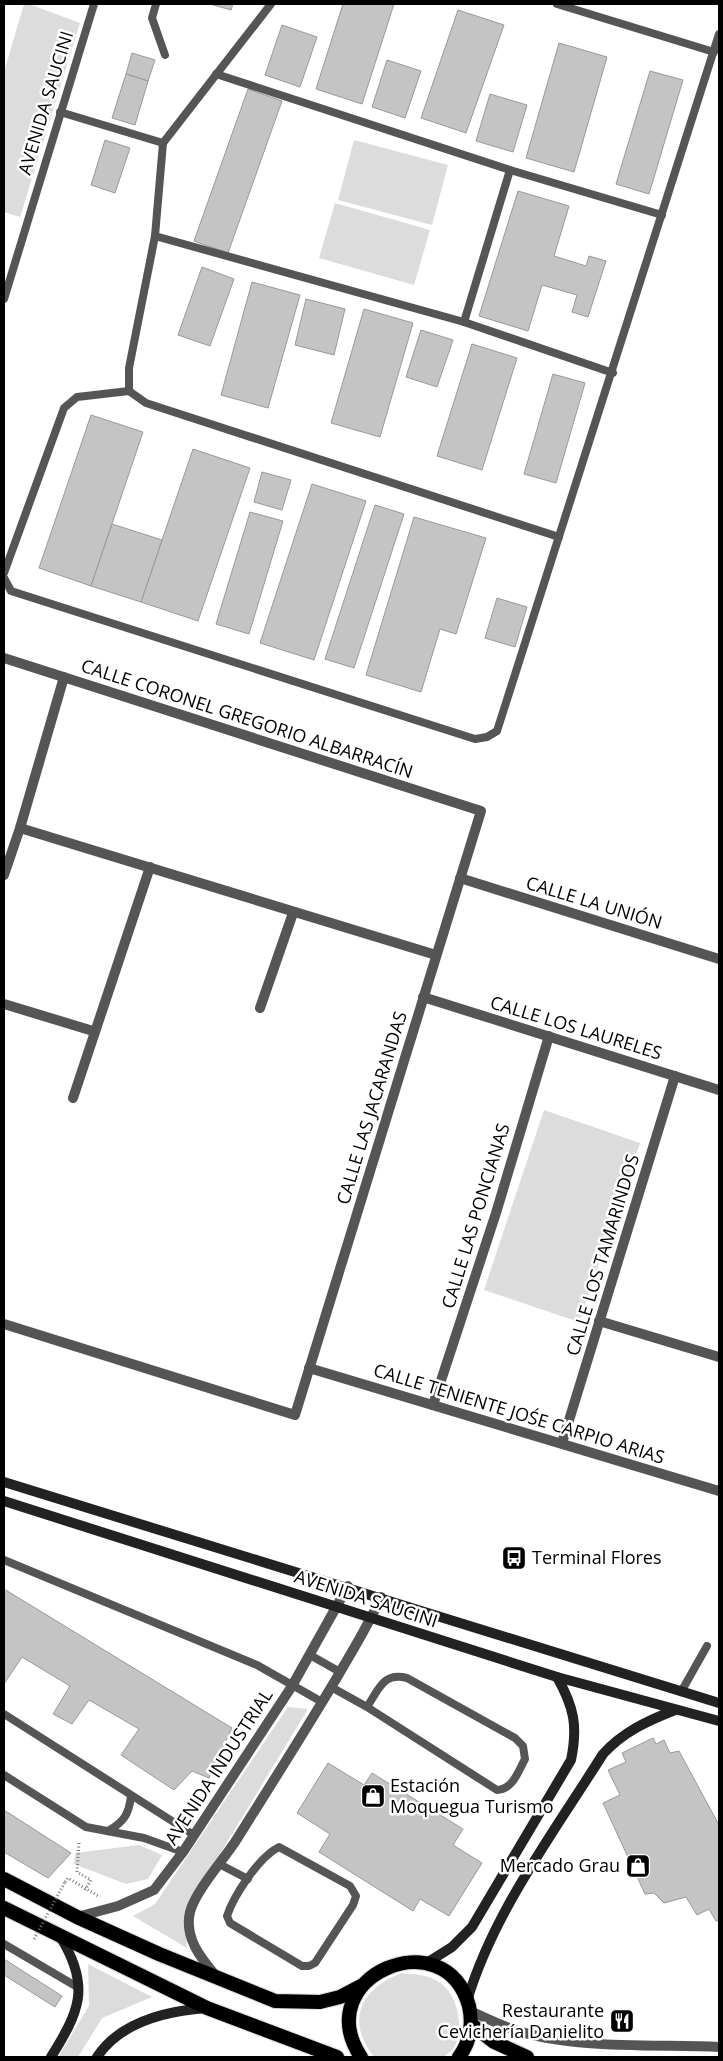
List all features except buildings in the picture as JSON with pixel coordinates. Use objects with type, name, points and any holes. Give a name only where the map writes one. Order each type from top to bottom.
[{"type":"highway","points":[[5,1880],[77,1917],[276,2001],[304,2004],[340,1997],[361,1986],[376,1972],[395,1964],[415,1962],[425,1964],[441,1970],[455,1981],[469,2012],[494,2042],[527,2057]]},
{"type":"highway","points":[[4,1908],[61,1938],[208,2008],[337,2057]]},
{"type":"highway","points":[[361,1986],[352,2004],[349,2024],[353,2043],[361,2057]]},
{"type":"highway","points":[[459,2057],[467,2043],[469,2012]]},
{"type":"main road","name":"AVENIDA SAUCINI","points":[[4,1482],[348,1586],[719,1703]]},
{"type":"main road","name":"AVENIDA SAUCINI","points":[[4,1501],[85,1525],[557,1677],[719,1721]]},
{"type":"main road","points":[[85,1525],[90,1508]]},
{"type":"main road","points":[[122,1537],[129,1520]]},
{"type":"main road","points":[[425,1964],[452,1947],[472,1927],[571,1760],[576,1737],[574,1715],[568,1697],[557,1677]]},
{"type":"main road","points":[[469,2012],[477,1968],[523,1882],[603,1754],[617,1740],[637,1726],[675,1710],[681,1692]]},
{"type":"main road","points":[[51,2057],[72,2024],[76,2012],[79,1988],[74,1962],[61,1938]]},
{"type":"main road","points":[[97,2057],[116,2037],[136,2025],[173,2012],[208,2008]]},
{"type":"street","name":"CALLE CORONEL GREGORIO ALBARRACÍN","points":[[4,658],[481,811]]},
{"type":"street","points":[[4,875],[20,828],[64,677]]},
{"type":"street","name":"CALLE LAS JACARANDAS","points":[[4,1324],[295,1415],[481,811]]},
{"type":"street","points":[[20,828],[293,913],[436,955]]},
{"type":"street","points":[[73,1098],[93,1031],[150,867]]},
{"type":"street","name":"CALLE LA UNIÓN","points":[[460,878],[719,959]]},
{"type":"street","points":[[260,1008],[293,913]]},
{"type":"street","name":"CALLE LOS LAURELES","points":[[423,997],[719,1090]]},
{"type":"street","points":[[4,1004],[93,1031]]},
{"type":"street","name":"CALLE LAS PONCIANAS","points":[[433,1405],[496,1212],[549,1036]]},
{"type":"street","name":"CALLE LOS TAMARINDOS","points":[[562,1443],[675,1076]]},
{"type":"street","points":[[599,1321],[719,1357]]},
{"type":"street","name":"CALLE TENIENTE JOŚE CARPIO ARIAS","points":[[309,1368],[719,1491]]},
{"type":"street","name":"AVENIDA INDUSTRIAL","points":[[77,1917],[118,1906],[154,1890],[183,1852],[292,1686],[338,1607],[348,1586]]},
{"type":"street","points":[[216,1977],[192,1944],[189,1924],[190,1912],[196,1898],[221,1864],[322,1702],[372,1618],[381,1597]]},
{"type":"street","points":[[469,2012],[514,2030],[557,2039],[622,2045],[719,2047]]},
{"type":"lane","name":"AVENIDA SAUCINI","points":[[4,299],[94,4]]},
{"type":"lane","points":[[156,4],[152,18],[165,55]]},
{"type":"lane","points":[[129,391],[128,368],[155,236],[163,143],[271,4]]},
{"type":"lane","points":[[556,4],[714,52]]},
{"type":"lane","points":[[4,578],[11,591],[475,739],[487,737],[497,730],[719,34]]},
{"type":"lane","points":[[216,74],[510,170],[662,215]]},
{"type":"lane","points":[[60,112],[163,143]]},
{"type":"lane","points":[[464,322],[510,170]]},
{"type":"lane","points":[[155,236],[464,322],[612,373]]},
{"type":"lane","points":[[4,573],[64,408],[77,396],[129,391],[146,403],[558,537]]},
{"type":"lane","points":[[4,1560],[257,1665],[322,1702]]},
{"type":"lane","points":[[681,1692],[707,1646]]},
{"type":"lane","points":[[310,1656],[340,1672]]},
{"type":"lane","points":[[331,1687],[367,1707],[497,1790],[505,1790],[511,1784],[525,1758],[523,1746],[515,1738],[407,1678],[396,1675],[384,1681],[367,1707]]},
{"type":"lane","points":[[4,1714],[194,1835]]},
{"type":"lane","points":[[4,1775],[86,1827],[144,1838],[183,1852]]},
{"type":"lane","points":[[108,1831],[120,1824],[129,1812],[131,1796]]},
{"type":"lane","points":[[279,1847],[350,1886],[356,1896],[353,1905],[315,1963],[309,1966],[302,1966],[230,1923],[227,1916],[230,1907],[248,1879],[268,1852],[279,1847]]},
{"type":"lane","points":[[221,1864],[248,1879]]},
{"type":"lane","points":[[4,1944],[79,1988]]},
{"type":"path","points":[[79,1843],[77,1872],[91,1880],[85,1890]]},
{"type":"path","points":[[34,1939],[68,1878],[80,1885]]},
{"type":"shaded area","points":[[24,4],[29,4],[80,23],[20,217],[4,212],[4,72]]},
{"type":"shaded area","points":[[354,140],[448,165],[432,225],[338,200]]},
{"type":"shaded area","points":[[335,203],[430,230],[414,285],[319,258]]},
{"type":"shaded area","points":[[544,1110],[640,1143],[579,1322],[484,1290]]},
{"type":"shaded area","points":[[288,1707],[308,1709],[185,1911],[187,1948],[133,1916],[155,1904]]},
{"type":"shaded area","points":[[139,1845],[162,1855],[148,1879],[126,1884],[74,1864],[75,1853]]},
{"type":"shaded area","points":[[88,1964],[152,1997],[102,2018],[78,2057],[58,2057],[89,2006]]},
{"type":"shaded area","points":[[401,1973],[433,1979],[442,1984],[452,1997],[458,2013],[458,2039],[455,2046],[444,2057],[374,2057],[365,2043],[360,2031],[359,2018],[367,1997],[387,1980]]},
{"type":"place","name":"Terminal Flores","points":[[514,1558]]},
{"type":"place","name":"Estación Moquegua Turismo","points":[[373,1796]]},
{"type":"place","name":"Mercado Grau","points":[[638,1866]]},
{"type":"place","name":"Restaurante Cevichería Danielito","points":[[622,2021]]}]
